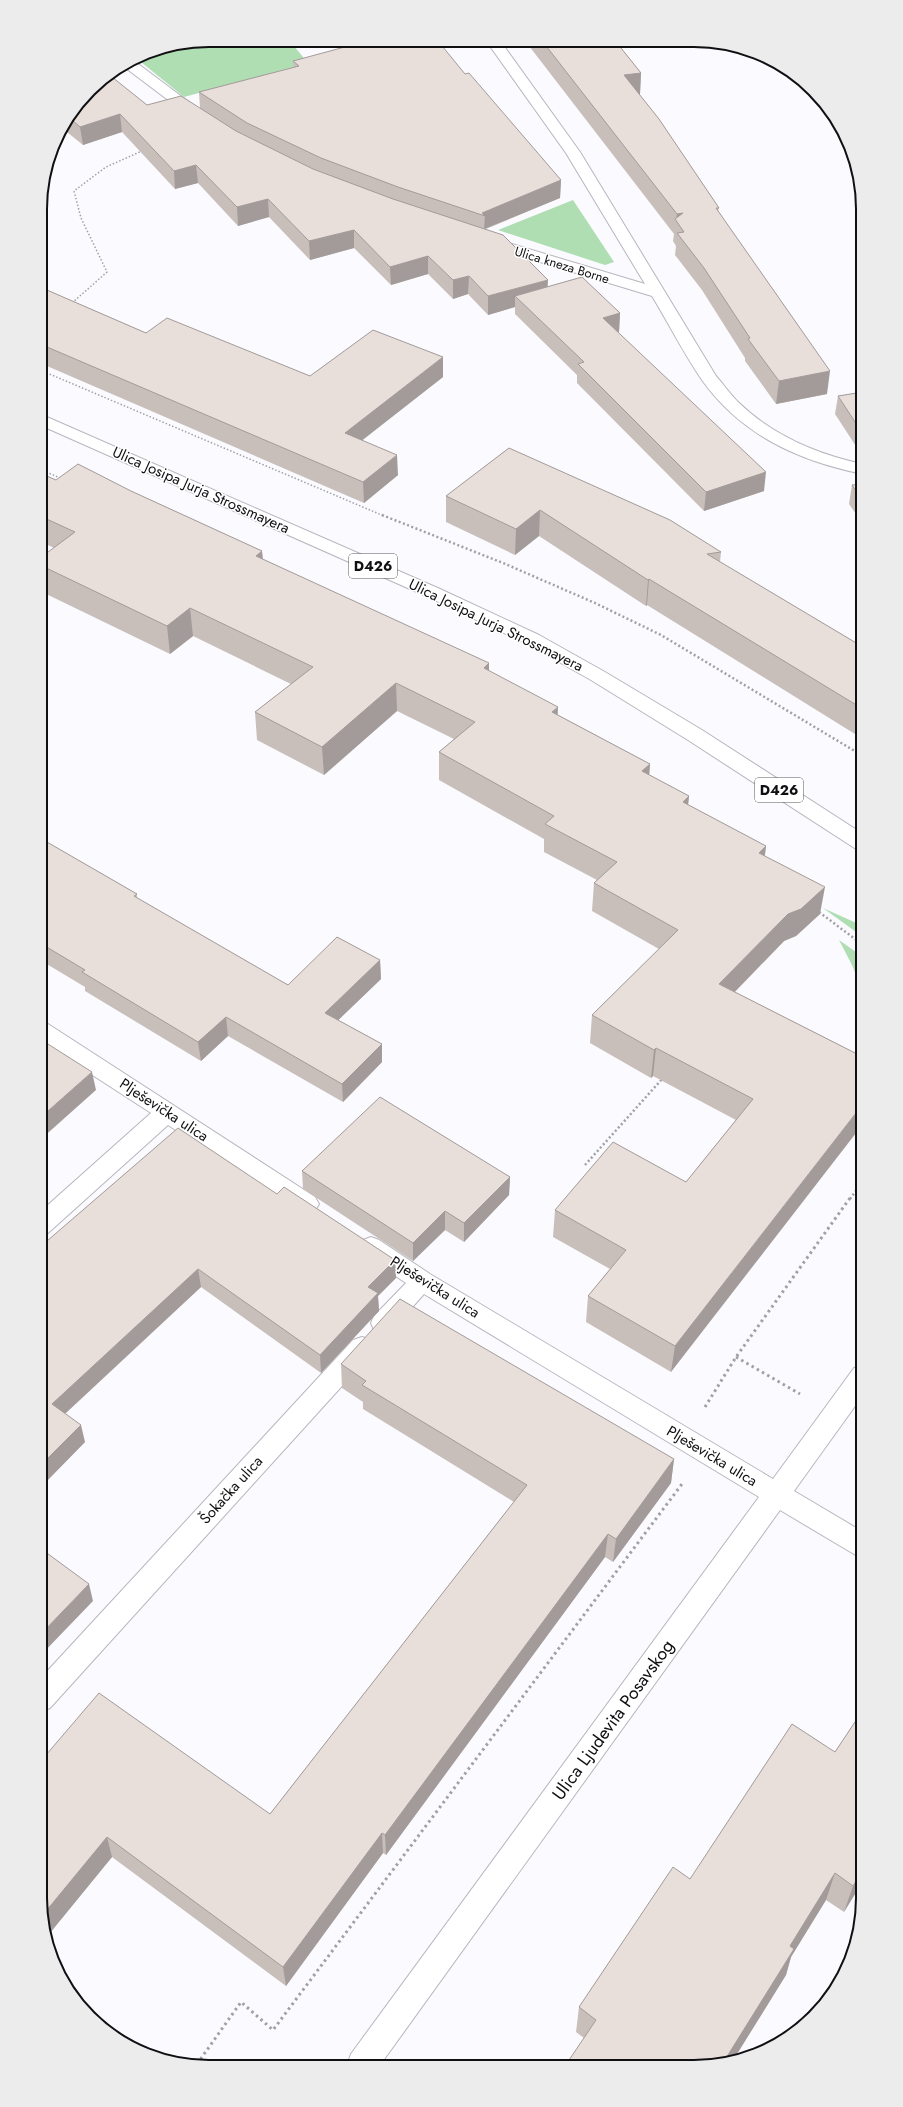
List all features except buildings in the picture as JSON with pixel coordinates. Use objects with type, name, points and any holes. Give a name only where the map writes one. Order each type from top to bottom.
[{"type":"street","points":[[498,47],[573,152],[657,293],[688,340],[709,378],[736,410],[767,434],[805,453],[856,467]]},
{"type":"street","points":[[133,66],[206,121]]},
{"type":"street","name":"Ulica kneza Borne","points":[[475,237],[657,293]]},
{"type":"street","name":"Ulica Josipa Jurja Strossmayera","points":[[47,422],[434,592],[532,639],[598,676],[694,735],[856,839]]},
{"type":"street","name":"Plješevička ulica","points":[[47,1035],[324,1216]]},
{"type":"street","points":[[47,1220],[167,1112]]},
{"type":"street","name":"Plješevička ulica","points":[[350,1233],[422,1281],[856,1542]]},
{"type":"street","name":"Šokačka ulica","points":[[47,1691],[422,1281]]},
{"type":"street","name":"Ulica Ljudevita Posavskog","points":[[366,2060],[856,1385]]},
{"type":"path","points":[[70,304],[107,272],[81,218],[74,191],[106,167],[142,151]]},
{"type":"path","points":[[47,373],[392,520],[503,563],[661,634],[856,752]]},
{"type":"path","points":[[47,472],[69,482]]},
{"type":"path","points":[[814,908],[856,940]]},
{"type":"path","points":[[585,1165],[669,1072]]},
{"type":"path","points":[[200,2060],[241,2002],[273,2030],[689,1474],[667,1458],[684,1439],[736,1357],[856,1191]]},
{"type":"green space","points":[[198,47],[295,47],[308,63],[184,97],[141,62],[177,50]]},
{"type":"green space","points":[[573,200],[614,262],[605,265],[498,230]]},
{"type":"green space","points":[[823,908],[856,923],[856,932]]},
{"type":"green space","points":[[839,940],[856,952],[856,975]]}]
